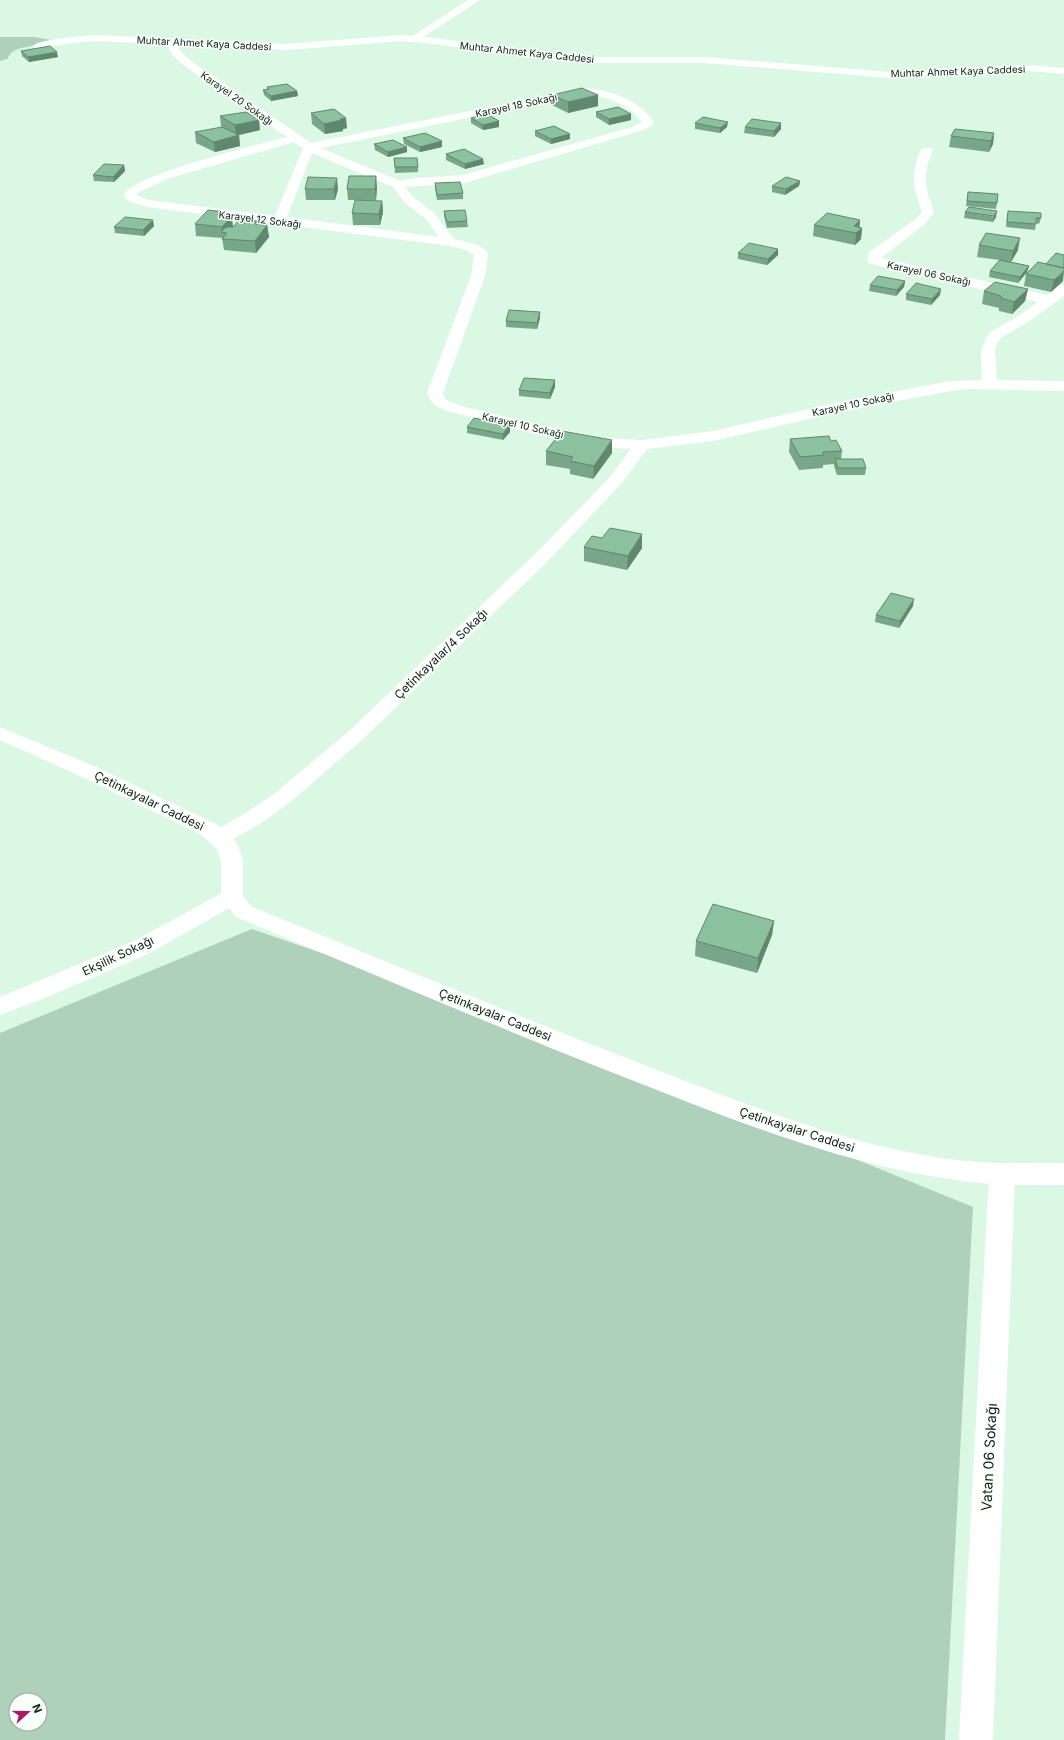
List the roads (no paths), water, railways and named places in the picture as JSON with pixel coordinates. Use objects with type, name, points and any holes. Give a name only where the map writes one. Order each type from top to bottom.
[{"type":"street","points":[[414,39],[475,0]]},
{"type":"street","name":"Muhtar Ahmet Kaya Caddesi","points":[[38,46],[70,40],[96,38],[286,47],[388,38],[414,39],[548,57],[590,60],[705,60],[890,75],[1028,68],[1064,72]]},
{"type":"street","name":"Karayel 20 Sokağı","points":[[170,42],[177,54],[190,65],[309,147]]},
{"type":"street","name":"Karayel 18 Sokağı","points":[[309,147],[584,91],[595,92],[620,99],[639,112],[648,122],[647,124],[636,129],[464,179],[415,182],[398,185]]},
{"type":"street","name":"Karayel 12 Sokağı","points":[[295,138],[163,176],[140,186],[130,194],[130,197],[146,203],[450,242]]},
{"type":"street","points":[[279,221],[309,147],[348,165],[389,180],[398,185],[400,190],[409,200],[430,216],[450,242]]},
{"type":"street","name":"Karayel 06 Sokağı","points":[[928,150],[919,167],[918,182],[919,190],[928,212],[922,221],[874,255],[874,260],[886,264],[1050,300]]},
{"type":"street","name":"Karayel 10 Sokağı","points":[[450,242],[467,245],[477,249],[481,254],[481,261],[478,276],[435,392],[437,399],[443,404],[456,409],[535,429],[606,443],[642,445],[713,436],[905,393],[950,386],[990,384],[1064,386]]},
{"type":"street","points":[[990,384],[988,351],[991,341],[997,334],[1025,318],[1064,290]]},
{"type":"street","name":"Çetinkayalar/4 Sokağı","points":[[218,838],[252,819],[281,799],[357,734],[542,557],[615,481],[642,445]]},
{"type":"street","name":"Çetinkayalar Caddesi","points":[[0,733],[87,770],[208,829],[227,846],[232,861],[232,897],[244,912],[251,915],[568,1045],[748,1115],[852,1148],[920,1164],[964,1171],[1002,1174],[1064,1174]]},
{"type":"street","name":"Ekşilik Sokağı","points":[[0,1006],[37,992],[140,948],[232,897]]},
{"type":"street","name":"Vatan 06 Sokağı","points":[[976,1740],[1002,1174]]}]
